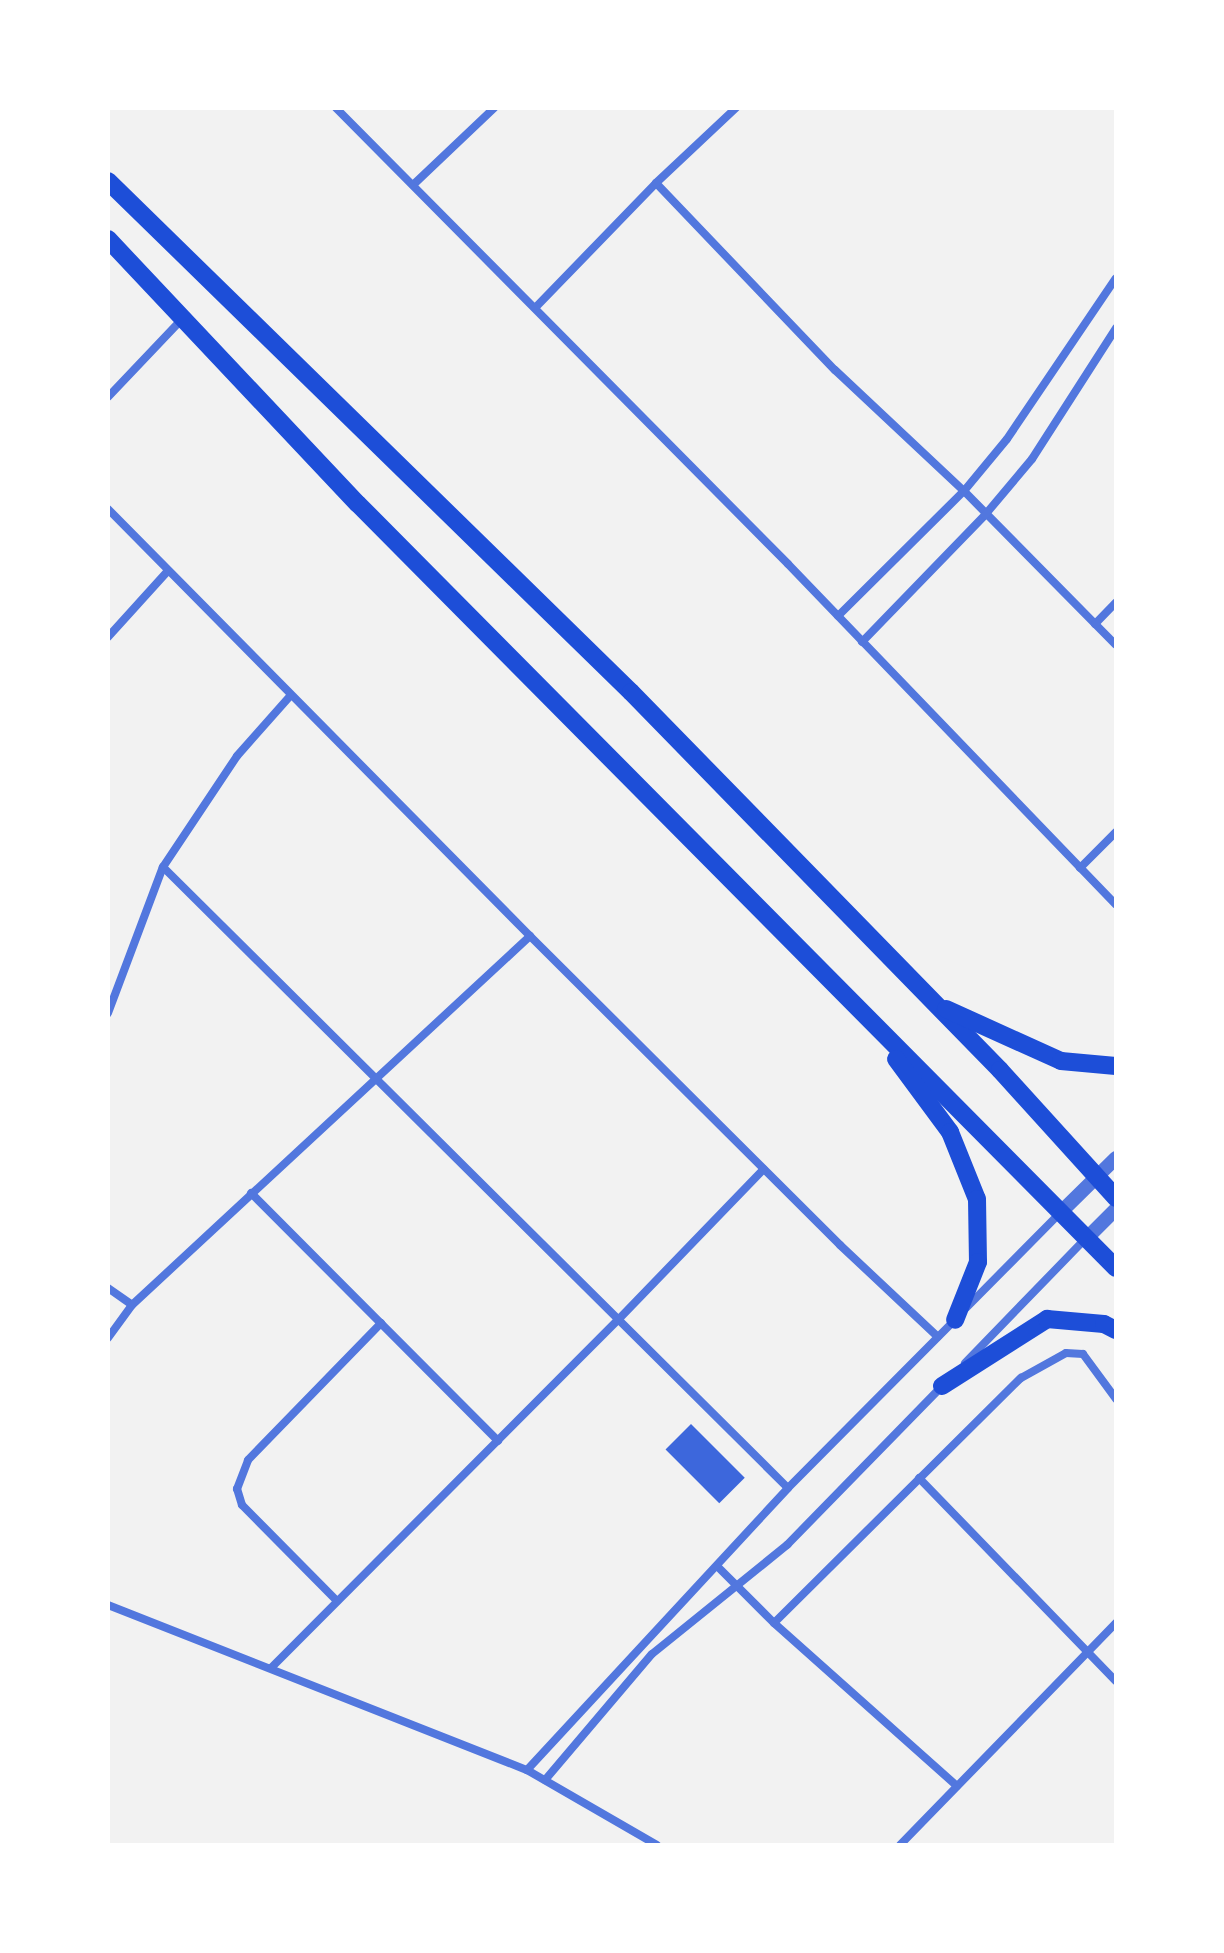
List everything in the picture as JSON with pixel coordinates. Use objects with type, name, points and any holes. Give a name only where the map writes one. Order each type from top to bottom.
[{"type":"highway","points":[[108,181],[620,681],[934,1002],[1116,1198]]},
{"type":"highway","points":[[108,239],[358,504],[1116,1268]]},
{"type":"highway","points":[[934,1002],[1061,1061],[1116,1066]]},
{"type":"highway","points":[[870,1020],[950,1132],[977,1199],[978,1262],[955,1320]]},
{"type":"highway","points":[[942,1386],[1047,1319],[1104,1324],[1116,1330]]},
{"type":"street","points":[[336,108],[838,616],[1116,905]]},
{"type":"street","points":[[413,185],[494,108]]},
{"type":"street","points":[[535,308],[656,183],[736,108]]},
{"type":"street","points":[[656,183],[835,370],[964,491],[1116,645]]},
{"type":"street","points":[[838,616],[964,491],[1007,439],[1116,278]]},
{"type":"street","points":[[108,397],[182,319]]},
{"type":"street","points":[[862,642],[985,515],[1032,459],[1116,328]]},
{"type":"street","points":[[108,509],[530,936],[938,1337]]},
{"type":"street","points":[[108,637],[167,572]]},
{"type":"street","points":[[1095,624],[1116,602]]},
{"type":"street","points":[[108,1013],[163,867],[237,756],[290,696]]},
{"type":"street","points":[[1080,868],[1116,832]]},
{"type":"street","points":[[163,867],[788,1488]]},
{"type":"street","points":[[108,1338],[132,1305],[530,936]]},
{"type":"street","points":[[527,1770],[788,1488],[1116,1158]]},
{"type":"street","points":[[272,1667],[764,1169]]},
{"type":"street","points":[[251,1193],[498,1441]]},
{"type":"street","points":[[545,1780],[652,1654],[787,1545],[1116,1209]]},
{"type":"street","points":[[108,1288],[132,1305]]},
{"type":"street","points":[[337,1601],[242,1505],[237,1489],[248,1460],[381,1323]]},
{"type":"street","points":[[774,1623],[1021,1378],[1066,1353],[1083,1354],[1116,1399]]},
{"type":"street","points":[[919,1478],[1116,1681]]},
{"type":"street","points":[[717,1566],[774,1623],[957,1786]]},
{"type":"street","points":[[108,1605],[272,1667],[527,1770],[657,1845]]},
{"type":"street","points":[[900,1845],[1116,1623]]},
{"type":"building","points":[[691,1424],[745,1478],[719,1503],[666,1449]]}]
